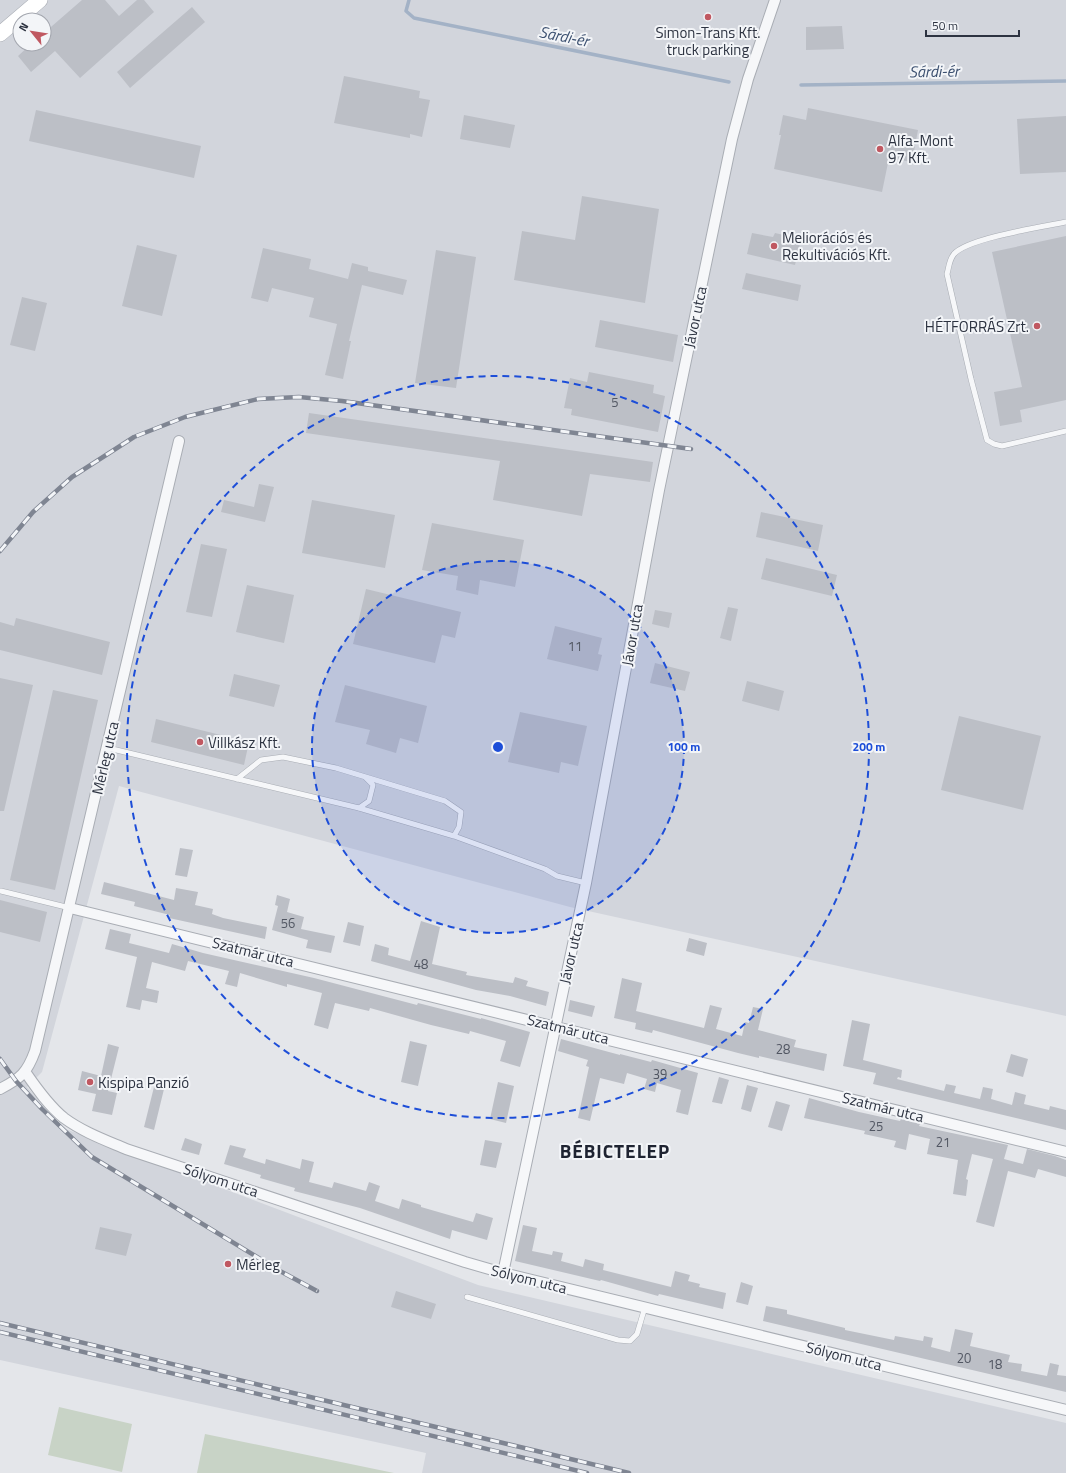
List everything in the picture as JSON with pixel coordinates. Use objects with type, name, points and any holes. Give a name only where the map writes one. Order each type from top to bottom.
[{"type":"street","points":[[0,34],[40,0]]},
{"type":"street","name":"Jávor utca","points":[[502,1273],[586,883],[659,490],[732,139],[746,86],[775,0]]},
{"type":"street","name":"Mérleg utca","points":[[26,1073],[35,1051],[70,908],[179,441]]},
{"type":"street","name":"Szatmár utca","points":[[70,908],[1066,1152]]},
{"type":"street","points":[[0,1089],[16,1081],[26,1073]]},
{"type":"street","name":"Sólyom utca","points":[[26,1073],[41,1094],[64,1118],[104,1140],[133,1151],[502,1273],[1066,1410]]},
{"type":"lane","points":[[1066,222],[976,242],[962,248],[954,254],[949,263],[948,274],[971,379],[987,440],[1002,446],[1066,431]]},
{"type":"lane","points":[[108,748],[359,808],[454,836],[545,869],[557,876],[586,883]]},
{"type":"lane","points":[[237,778],[260,760],[283,757],[336,768],[445,801],[461,812],[459,827],[454,836]]},
{"type":"lane","points":[[359,808],[369,801],[373,785],[364,776]]},
{"type":"lane","points":[[1,891],[70,908]]},
{"type":"lane","points":[[467,1297],[618,1340],[630,1341],[637,1334],[645,1307]]},
{"type":"shaded area","points":[[0,0],[1066,0],[1066,1016],[570,907],[119,786],[42,1072],[27,1087],[63,1128],[478,1285],[1066,1423],[1066,1473],[422,1473],[426,1453],[0,1360]]},
{"type":"shaded area","points":[[59,1407],[132,1424],[122,1472],[48,1455]]},
{"type":"shaded area","points":[[205,1434],[394,1473],[197,1473]]},
{"type":"building","points":[[82,0],[105,0],[119,16],[137,0],[144,0],[154,12],[80,78],[55,51],[31,72],[18,56],[22,52],[52,52],[52,26]]},
{"type":"building","points":[[192,7],[205,22],[130,88],[117,72]]},
{"type":"building","points":[[842,26],[844,49],[806,50],[806,27]]},
{"type":"building","points":[[344,76],[420,91],[419,98],[430,100],[422,137],[410,134],[410,138],[334,123]]},
{"type":"building","points":[[808,108],[918,130],[912,162],[889,158],[882,192],[774,169],[781,135],[779,135],[783,115],[806,120]]},
{"type":"building","points":[[36,110],[201,146],[194,178],[29,141]]},
{"type":"building","points":[[464,115],[515,125],[510,148],[460,139]]},
{"type":"building","points":[[1066,116],[1066,172],[1020,174],[1017,119]]},
{"type":"building","points":[[582,196],[659,209],[645,303],[514,280],[522,231],[575,240]]},
{"type":"building","name":"Meliorációs és Rekultivációs Kft.","points":[[752,233],[773,237],[775,233],[801,239],[795,265],[747,254]]},
{"type":"building","name":"HÉTFORRÁS Zrt.","points":[[1066,236],[1066,400],[1020,410],[1022,422],[1000,426],[994,392],[1022,387],[992,252]]},
{"type":"building","points":[[137,245],[177,255],[162,316],[122,306]]},
{"type":"building","points":[[263,248],[311,259],[309,269],[348,279],[352,263],[368,267],[368,271],[407,280],[403,295],[362,285],[349,341],[351,341],[343,379],[325,375],[337,324],[309,317],[314,298],[272,288],[268,302],[251,298]]},
{"type":"building","points":[[436,250],[476,257],[456,388],[415,383]]},
{"type":"building","points":[[746,273],[801,285],[798,301],[742,289]]},
{"type":"building","points":[[22,297],[47,303],[35,351],[10,345]]},
{"type":"building","points":[[600,320],[678,335],[673,362],[595,347]]},
{"type":"building","points":[[589,372],[654,385],[653,393],[665,396],[658,432],[571,415],[572,409],[564,408],[570,378],[587,382]]},
{"type":"building","points":[[309,413],[653,462],[650,482],[590,474],[582,516],[493,500],[500,461],[306,433]]},
{"type":"building","points":[[259,484],[274,487],[265,522],[221,512],[224,500],[254,507]]},
{"type":"building","points":[[312,500],[395,515],[385,568],[302,553]]},
{"type":"building","points":[[761,512],[823,525],[818,551],[756,537]]},
{"type":"building","points":[[432,523],[524,540],[515,587],[480,580],[478,595],[456,590],[458,576],[422,570]]},
{"type":"building","points":[[201,544],[227,549],[212,617],[186,612]]},
{"type":"building","points":[[766,558],[837,575],[832,596],[761,579]]},
{"type":"building","points":[[247,585],[294,595],[284,643],[236,632]]},
{"type":"building","points":[[366,589],[461,612],[455,638],[442,635],[435,663],[353,644]]},
{"type":"building","points":[[728,607],[738,609],[731,641],[720,638]]},
{"type":"building","points":[[655,610],[672,613],[669,628],[652,624]]},
{"type":"building","points":[[16,618],[110,642],[102,675],[0,650],[0,622],[14,626]]},
{"type":"building","points":[[555,626],[602,638],[598,654],[602,655],[598,671],[547,659]]},
{"type":"building","points":[[655,663],[690,672],[685,691],[650,683]]},
{"type":"building","points":[[234,674],[280,685],[274,707],[229,696]]},
{"type":"building","points":[[0,678],[33,685],[4,811],[0,811]]},
{"type":"building","points":[[747,681],[784,691],[779,711],[742,701]]},
{"type":"building","points":[[345,685],[427,706],[418,743],[400,738],[396,753],[366,744],[370,730],[335,722]]},
{"type":"building","points":[[53,690],[98,700],[55,890],[10,880]]},
{"type":"building","points":[[520,712],[587,726],[578,766],[561,762],[559,773],[508,762]]},
{"type":"building","points":[[959,716],[1041,736],[1023,810],[941,790]]},
{"type":"building","name":"Villkász Kft.","points":[[156,719],[249,742],[244,765],[151,742]]},
{"type":"building","points":[[180,848],[193,850],[187,877],[175,875]]},
{"type":"building","points":[[104,882],[174,900],[176,888],[198,892],[195,905],[213,909],[212,914],[223,918],[267,927],[265,939],[169,918],[170,915],[134,906],[135,902],[101,894]]},
{"type":"building","points":[[277,895],[290,899],[287,912],[304,917],[301,929],[335,936],[331,953],[306,948],[308,940],[272,930],[278,906],[275,905]]},
{"type":"building","points":[[0,900],[47,912],[40,942],[0,932]]},
{"type":"building","points":[[421,921],[440,927],[432,964],[467,972],[466,975],[513,983],[515,977],[528,981],[526,986],[549,992],[546,1006],[510,996],[476,990],[371,961],[375,944],[389,948],[388,955],[410,961]]},
{"type":"building","points":[[348,922],[364,926],[360,946],[343,942]]},
{"type":"building","points":[[110,929],[131,934],[129,943],[169,953],[172,944],[203,953],[314,978],[417,1005],[418,1003],[481,1018],[530,1032],[520,1067],[500,1061],[506,1041],[470,1031],[469,1034],[431,1025],[370,1008],[369,1011],[335,1003],[328,1029],[314,1025],[322,993],[287,984],[287,987],[240,973],[237,987],[225,984],[229,971],[188,961],[185,971],[152,962],[146,988],[159,991],[157,1003],[142,1000],[140,1010],[126,1007],[137,957],[105,949]]},
{"type":"building","points":[[689,938],[707,943],[704,956],[686,951]]},
{"type":"building","points":[[622,978],[642,983],[636,1011],[704,1028],[710,1005],[722,1008],[716,1029],[742,1036],[745,1022],[749,1023],[753,1007],[763,1009],[758,1030],[796,1040],[794,1047],[827,1054],[824,1071],[759,1056],[759,1058],[738,1053],[653,1030],[652,1033],[635,1029],[636,1023],[614,1018]]},
{"type":"building","points":[[570,1000],[595,1006],[592,1017],[568,1011]]},
{"type":"building","points":[[852,1020],[870,1024],[863,1060],[902,1070],[901,1078],[898,1077],[897,1079],[944,1091],[946,1084],[956,1086],[954,1093],[980,1099],[983,1087],[993,1089],[991,1099],[1012,1105],[1015,1092],[1026,1095],[1024,1104],[1049,1110],[1050,1106],[1066,1110],[1066,1130],[873,1084],[876,1073],[843,1066]]},
{"type":"building","points":[[561,1039],[620,1055],[651,1062],[652,1060],[698,1073],[688,1115],[676,1112],[681,1090],[657,1083],[655,1092],[644,1089],[647,1079],[627,1073],[624,1084],[600,1078],[590,1121],[578,1118],[589,1067],[586,1066],[588,1060],[558,1051]]},
{"type":"building","points":[[410,1041],[427,1045],[418,1086],[401,1082]]},
{"type":"building","points":[[108,1044],[119,1047],[108,1091],[117,1093],[112,1115],[92,1111],[96,1094],[78,1090],[82,1071],[101,1076]]},
{"type":"building","points":[[1011,1054],[1028,1059],[1023,1077],[1006,1072]]},
{"type":"building","points":[[719,1077],[729,1080],[722,1104],[712,1102]]},
{"type":"building","points":[[498,1082],[514,1086],[506,1123],[490,1119]]},
{"type":"building","points":[[155,1083],[165,1085],[154,1130],[144,1127]]},
{"type":"building","points":[[747,1085],[758,1088],[751,1112],[741,1109]]},
{"type":"building","points":[[809,1098],[859,1112],[900,1121],[901,1119],[920,1124],[919,1126],[1008,1145],[1004,1159],[1023,1164],[1027,1149],[1055,1156],[1066,1160],[1066,1177],[1038,1169],[1035,1178],[1008,1171],[994,1227],[976,1222],[993,1159],[972,1154],[966,1179],[968,1180],[966,1196],[953,1194],[958,1160],[927,1154],[930,1139],[909,1134],[906,1150],[894,1147],[896,1141],[864,1134],[865,1131],[804,1118]]},
{"type":"building","points":[[776,1101],[790,1105],[782,1131],[768,1127]]},
{"type":"building","points":[[185,1138],[202,1144],[199,1155],[181,1150]]},
{"type":"building","points":[[485,1140],[502,1143],[496,1168],[480,1165]]},
{"type":"building","points":[[230,1145],[246,1149],[243,1157],[265,1164],[266,1159],[300,1169],[302,1159],[314,1162],[309,1182],[332,1188],[334,1182],[366,1191],[369,1182],[380,1186],[375,1201],[399,1209],[402,1199],[421,1205],[421,1207],[473,1222],[476,1213],[493,1218],[487,1240],[452,1230],[450,1239],[360,1208],[294,1191],[295,1188],[260,1178],[261,1175],[224,1164]]},
{"type":"building","points":[[523,1225],[537,1228],[532,1251],[552,1255],[553,1251],[563,1253],[561,1261],[583,1267],[585,1259],[604,1264],[603,1270],[671,1287],[675,1271],[690,1275],[688,1281],[700,1284],[699,1287],[726,1293],[723,1309],[659,1294],[658,1296],[601,1280],[515,1261]]},
{"type":"building","points":[[100,1227],[132,1234],[126,1256],[95,1249]]},
{"type":"building","points":[[741,1282],[753,1286],[748,1305],[736,1302]]},
{"type":"building","points":[[396,1291],[436,1304],[431,1319],[391,1307]]},
{"type":"building","points":[[766,1306],[787,1310],[787,1314],[845,1328],[845,1330],[894,1340],[895,1336],[923,1341],[924,1336],[933,1338],[931,1347],[950,1352],[955,1329],[973,1333],[970,1346],[1010,1355],[1008,1362],[1022,1364],[1021,1371],[1047,1376],[1050,1363],[1059,1365],[1057,1375],[1066,1376],[1066,1392],[763,1321]]},
{"type":"waterway","name":"Sárdi-ér","points":[[409,0],[406,11],[414,18],[729,82]]},
{"type":"waterway","name":"Sárdi-ér","points":[[801,85],[1066,81]]},
{"type":"railway","points":[[0,551],[33,512],[72,477],[134,437],[185,417],[258,399],[299,397],[342,401],[691,449]]},
{"type":"railway","points":[[0,1059],[16,1081],[42,1109],[92,1157],[280,1271],[317,1291]]},
{"type":"railway","points":[[0,1323],[629,1473]]},
{"type":"railway","points":[[0,1332],[587,1473]]},
{"type":"place","name":"Simon-Trans Kft. truck parking","points":[[708,17]]},
{"type":"place","name":"Alfa-Mont 97 Kft.","points":[[880,149]]},
{"type":"place","name":"Meliorációs és Rekultivációs Kft.","points":[[774,246]]},
{"type":"place","name":"HÉTFORRÁS Zrt.","points":[[1037,326]]},
{"type":"place","name":"Villkász Kft.","points":[[200,742]]},
{"type":"place","name":"Kispipa Panzió","points":[[90,1082]]},
{"type":"place","name":"Mérleg","points":[[228,1264]]},
{"type":"district","name":"BÉBICTELEP","points":[[615,1150]]}]
